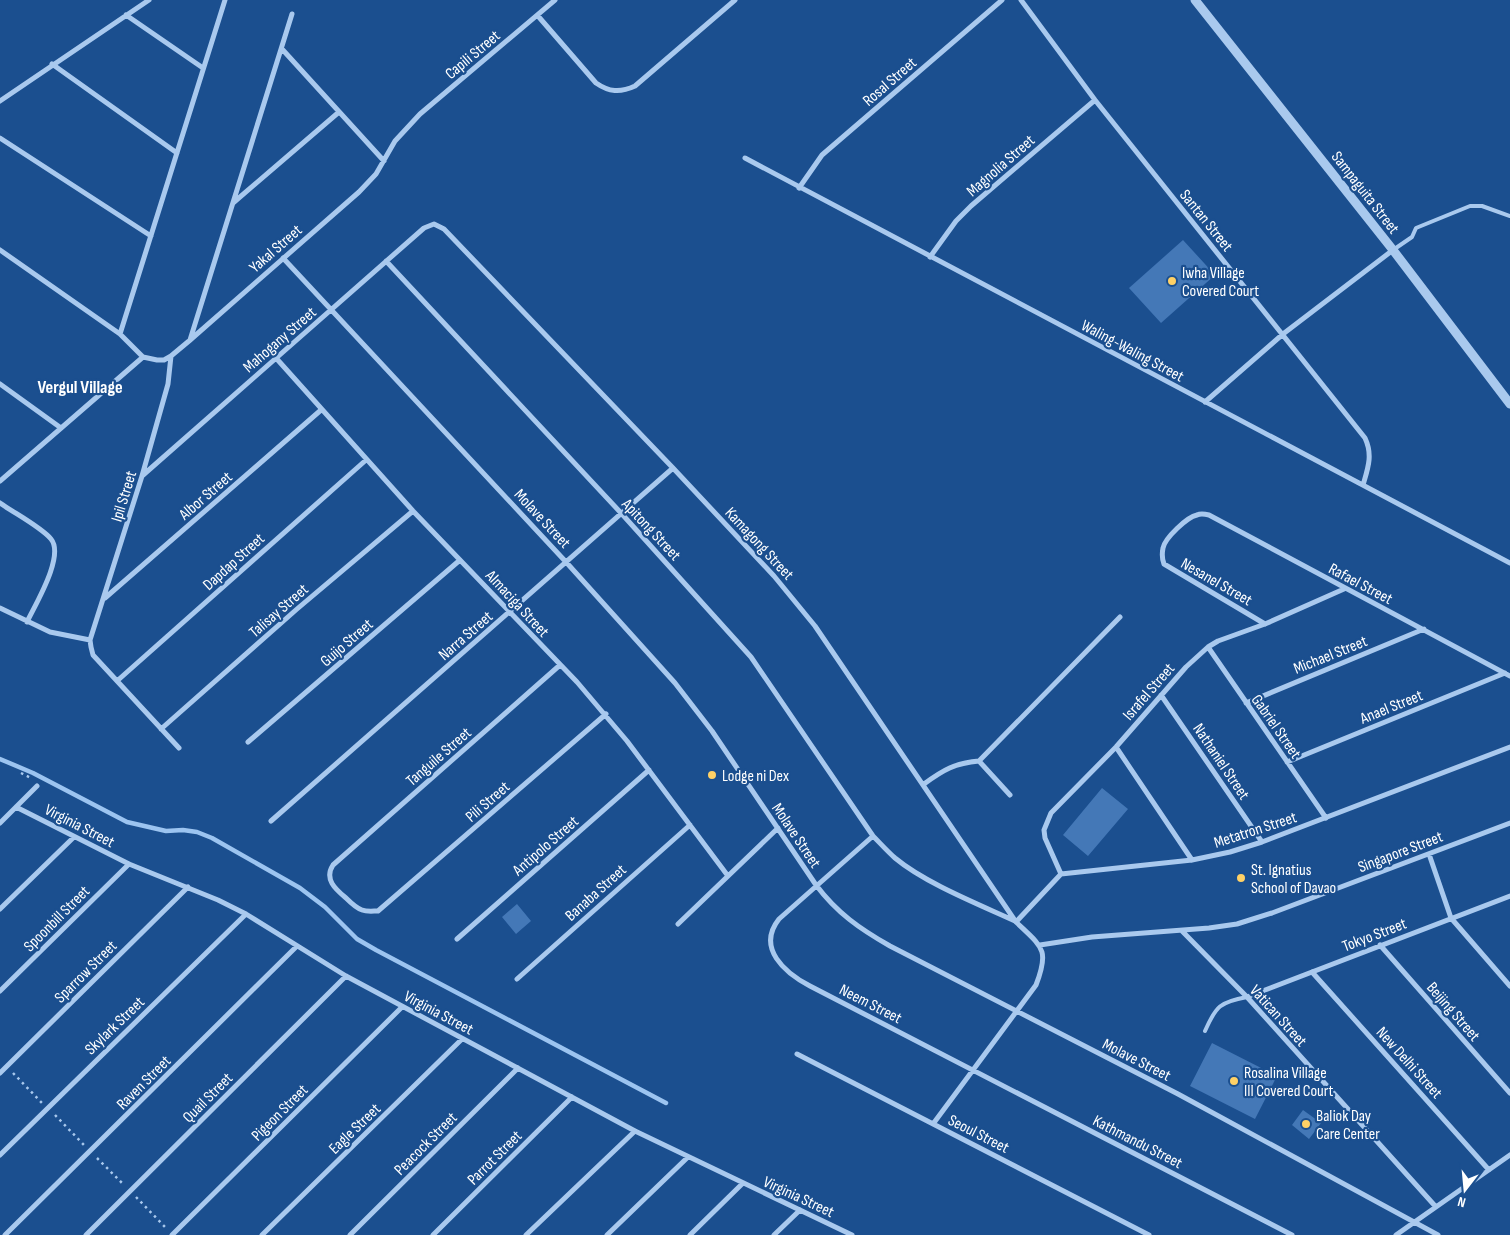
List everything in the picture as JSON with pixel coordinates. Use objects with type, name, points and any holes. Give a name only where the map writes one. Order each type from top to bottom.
[{"type":"street","points":[[0,101],[149,0]]},
{"type":"street","points":[[120,334],[225,0]]},
{"type":"street","name":"Capili Street","points":[[406,128],[555,0]]},
{"type":"street","points":[[538,16],[596,83],[604,89],[624,91],[635,86],[735,0]]},
{"type":"street","name":"Rosal Street","points":[[799,188],[822,155],[1002,0]]},
{"type":"street","name":"Santan Street","points":[[1021,0],[1095,100],[1366,438],[1370,448],[1370,459],[1363,485]]},
{"type":"street","name":"Sampaguita Street","points":[[1195,0],[1393,250],[1510,404]]},
{"type":"street","points":[[189,341],[292,14]]},
{"type":"street","points":[[126,15],[203,68]]},
{"type":"street","points":[[282,49],[384,162]]},
{"type":"street","points":[[52,64],[177,153]]},
{"type":"street","name":"Magnolia Street","points":[[930,257],[956,221],[971,206],[1095,100]]},
{"type":"street","points":[[233,204],[339,112]]},
{"type":"street","name":"Yakal Street","points":[[171,356],[358,192],[376,174],[395,141],[406,128]]},
{"type":"street","points":[[0,138],[151,236]]},
{"type":"street","name":"Waling-Waling Street","points":[[745,158],[1510,563]]},
{"type":"street","name":"Mahogany Street","points":[[142,476],[424,228],[434,224]]},
{"type":"street","name":"Kamagong Street","points":[[434,224],[444,229],[674,468],[796,602],[815,626],[924,784],[1016,922]]},
{"type":"street","points":[[0,250],[120,334],[143,357],[164,360],[171,356]]},
{"type":"street","points":[[1204,402],[1283,334],[1393,250]]},
{"type":"street","name":"Molave Street","points":[[283,258],[566,562],[675,683],[694,706],[829,903],[850,921],[871,935],[1178,1094],[1438,1235]]},
{"type":"street","name":"Apitong Street","points":[[386,261],[621,513],[751,657],[873,836],[894,858],[932,882],[1016,922]]},
{"type":"street","name":"Ipil Street","points":[[90,640],[105,598],[142,476],[168,384],[171,356]]},
{"type":"street","points":[[0,481],[143,357]]},
{"type":"street","name":"Almaciga Street","points":[[276,358],[413,511],[606,714],[728,876]]},
{"type":"street","points":[[0,384],[61,428]]},
{"type":"street","name":"Albor Street","points":[[105,598],[321,410]]},
{"type":"street","name":"Dapdap Street","points":[[117,682],[366,460]]},
{"type":"street","name":"Narra Street","points":[[271,821],[674,468]]},
{"type":"street","points":[[0,504],[44,533],[52,540],[55,550],[50,572],[27,622]]},
{"type":"street","name":"Talisay Street","points":[[161,729],[297,609],[413,511]]},
{"type":"street","name":"Rafael Street","points":[[1200,514],[1209,515],[1507,674]]},
{"type":"street","name":"Nesanel Street","points":[[1200,514],[1188,520],[1166,541],[1162,553],[1164,564],[1265,624]]},
{"type":"street","name":"Guijo Street","points":[[248,742],[460,560]]},
{"type":"street","name":"Israfel Street","points":[[1061,874],[1045,838],[1044,830],[1051,813],[1116,747],[1186,667],[1208,648],[1233,634],[1265,624],[1344,588]]},
{"type":"street","points":[[0,608],[50,632],[90,640],[93,655],[179,748]]},
{"type":"street","points":[[924,784],[940,772],[957,764],[979,761],[1120,618]]},
{"type":"street","name":"Michael Street","points":[[1246,703],[1424,629]]},
{"type":"street","name":"Gabriel Street","points":[[1208,648],[1326,818]]},
{"type":"street","name":"Tanguile Street","points":[[384,906],[378,911],[356,907],[331,884],[329,877],[333,865],[560,665]]},
{"type":"street","name":"Anael Street","points":[[1287,762],[1507,674]]},
{"type":"street","name":"Nathaniel Street","points":[[1161,695],[1262,842]]},
{"type":"street","name":"Pili Street","points":[[384,906],[606,714]]},
{"type":"street","points":[[1116,747],[1192,860]]},
{"type":"street","name":"Metatron Street","points":[[1061,874],[1192,860],[1230,852],[1262,842],[1510,747]]},
{"type":"street","points":[[979,761],[1010,795]]},
{"type":"street","name":"Antipolo Street","points":[[457,939],[649,770]]},
{"type":"street","points":[[0,823],[37,786]]},
{"type":"street","name":"Virginia Street","points":[[16,807],[129,864],[188,887],[246,914],[346,976],[635,1131],[852,1235]]},
{"type":"street","name":"Singapore Street","points":[[1040,945],[1092,937],[1182,931],[1237,924],[1272,913],[1510,822]]},
{"type":"street","name":"Banaba Street","points":[[517,978],[690,825]]},
{"type":"street","points":[[678,924],[778,828]]},
{"type":"street","points":[[816,885],[873,836]]},
{"type":"street","points":[[0,910],[74,837]]},
{"type":"street","points":[[1429,854],[1451,918],[1510,986]]},
{"type":"street","name":"Spoonbill Street","points":[[0,990],[129,864]]},
{"type":"street","points":[[933,1124],[1036,985],[1044,957],[1040,945],[1016,922],[1061,874]]},
{"type":"street","name":"Neem Street","points":[[816,885],[774,925],[771,945],[774,954],[782,966],[795,978],[973,1070]]},
{"type":"street","name":"Sparrow Street","points":[[0,1072],[188,887]]},
{"type":"street","name":"Tokyo Street","points":[[1247,997],[1510,896]]},
{"type":"street","name":"Skylark Street","points":[[0,1155],[246,914]]},
{"type":"street","name":"Vatican Street","points":[[1182,931],[1247,997],[1436,1207]]},
{"type":"street","name":"Beijing Street","points":[[1380,945],[1510,1093]]},
{"type":"street","name":"Raven Street","points":[[5,1235],[297,946]]},
{"type":"street","name":"New Delhi Street","points":[[1312,972],[1489,1170]]},
{"type":"street","name":"Quail Street","points":[[86,1235],[346,976]]},
{"type":"street","name":"Pigeon Street","points":[[172,1235],[402,1007]]},
{"type":"street","name":"Eagle Street","points":[[262,1235],[462,1039]]},
{"type":"street","name":"Seoul Street","points":[[797,1054],[1149,1235]]},
{"type":"street","name":"Peacock Street","points":[[350,1235],[518,1068]]},
{"type":"street","name":"Kathmandu Street","points":[[973,1070],[1292,1235]]},
{"type":"street","name":"Parrot Street","points":[[433,1235],[572,1097]]},
{"type":"street","points":[[526,1235],[635,1131]]},
{"type":"street","points":[[1396,1235],[1510,1155]]},
{"type":"street","points":[[607,1235],[688,1157]]},
{"type":"street","points":[[690,1235],[743,1183]]},
{"type":"street","points":[[774,1235],[800,1210]]},
{"type":"lane","points":[[1393,250],[1412,237],[1416,228],[1470,206],[1482,206],[1510,216]]},
{"type":"lane","points":[[1205,1031],[1213,1013],[1222,1004],[1247,997]]},
{"type":"building","name":"Iwha Village Covered Court","points":[[1183,240],[1215,275],[1161,323],[1129,288]]},
{"type":"building","points":[[1102,788],[1128,809],[1088,856],[1063,835]]},
{"type":"building","points":[[517,904],[531,921],[516,934],[502,917]]},
{"type":"building","name":"Rosalina Village III Covered Court","points":[[1212,1043],[1277,1076],[1255,1119],[1190,1086]]},
{"type":"building","name":"Baliok Day Care Center","points":[[1303,1110],[1321,1123],[1309,1139],[1292,1125]]},
{"type":"waterway","points":[[0,759],[33,773],[127,822],[166,831],[183,830],[197,832],[212,838],[300,888],[325,907],[357,939],[666,1103]]},
{"type":"place","name":"Iwha Village Covered Court","points":[[1172,281]]},
{"type":"place","name":"Lodge ni Dex","points":[[712,775]]},
{"type":"place","name":"St. Ignatius School of Davao","points":[[1241,878]]},
{"type":"place","name":"Rosalina Village III Covered Court","points":[[1234,1081]]},
{"type":"place","name":"Baliok Day Care Center","points":[[1306,1124]]},
{"type":"district","name":"Vergul Village","points":[[80,387]]}]
